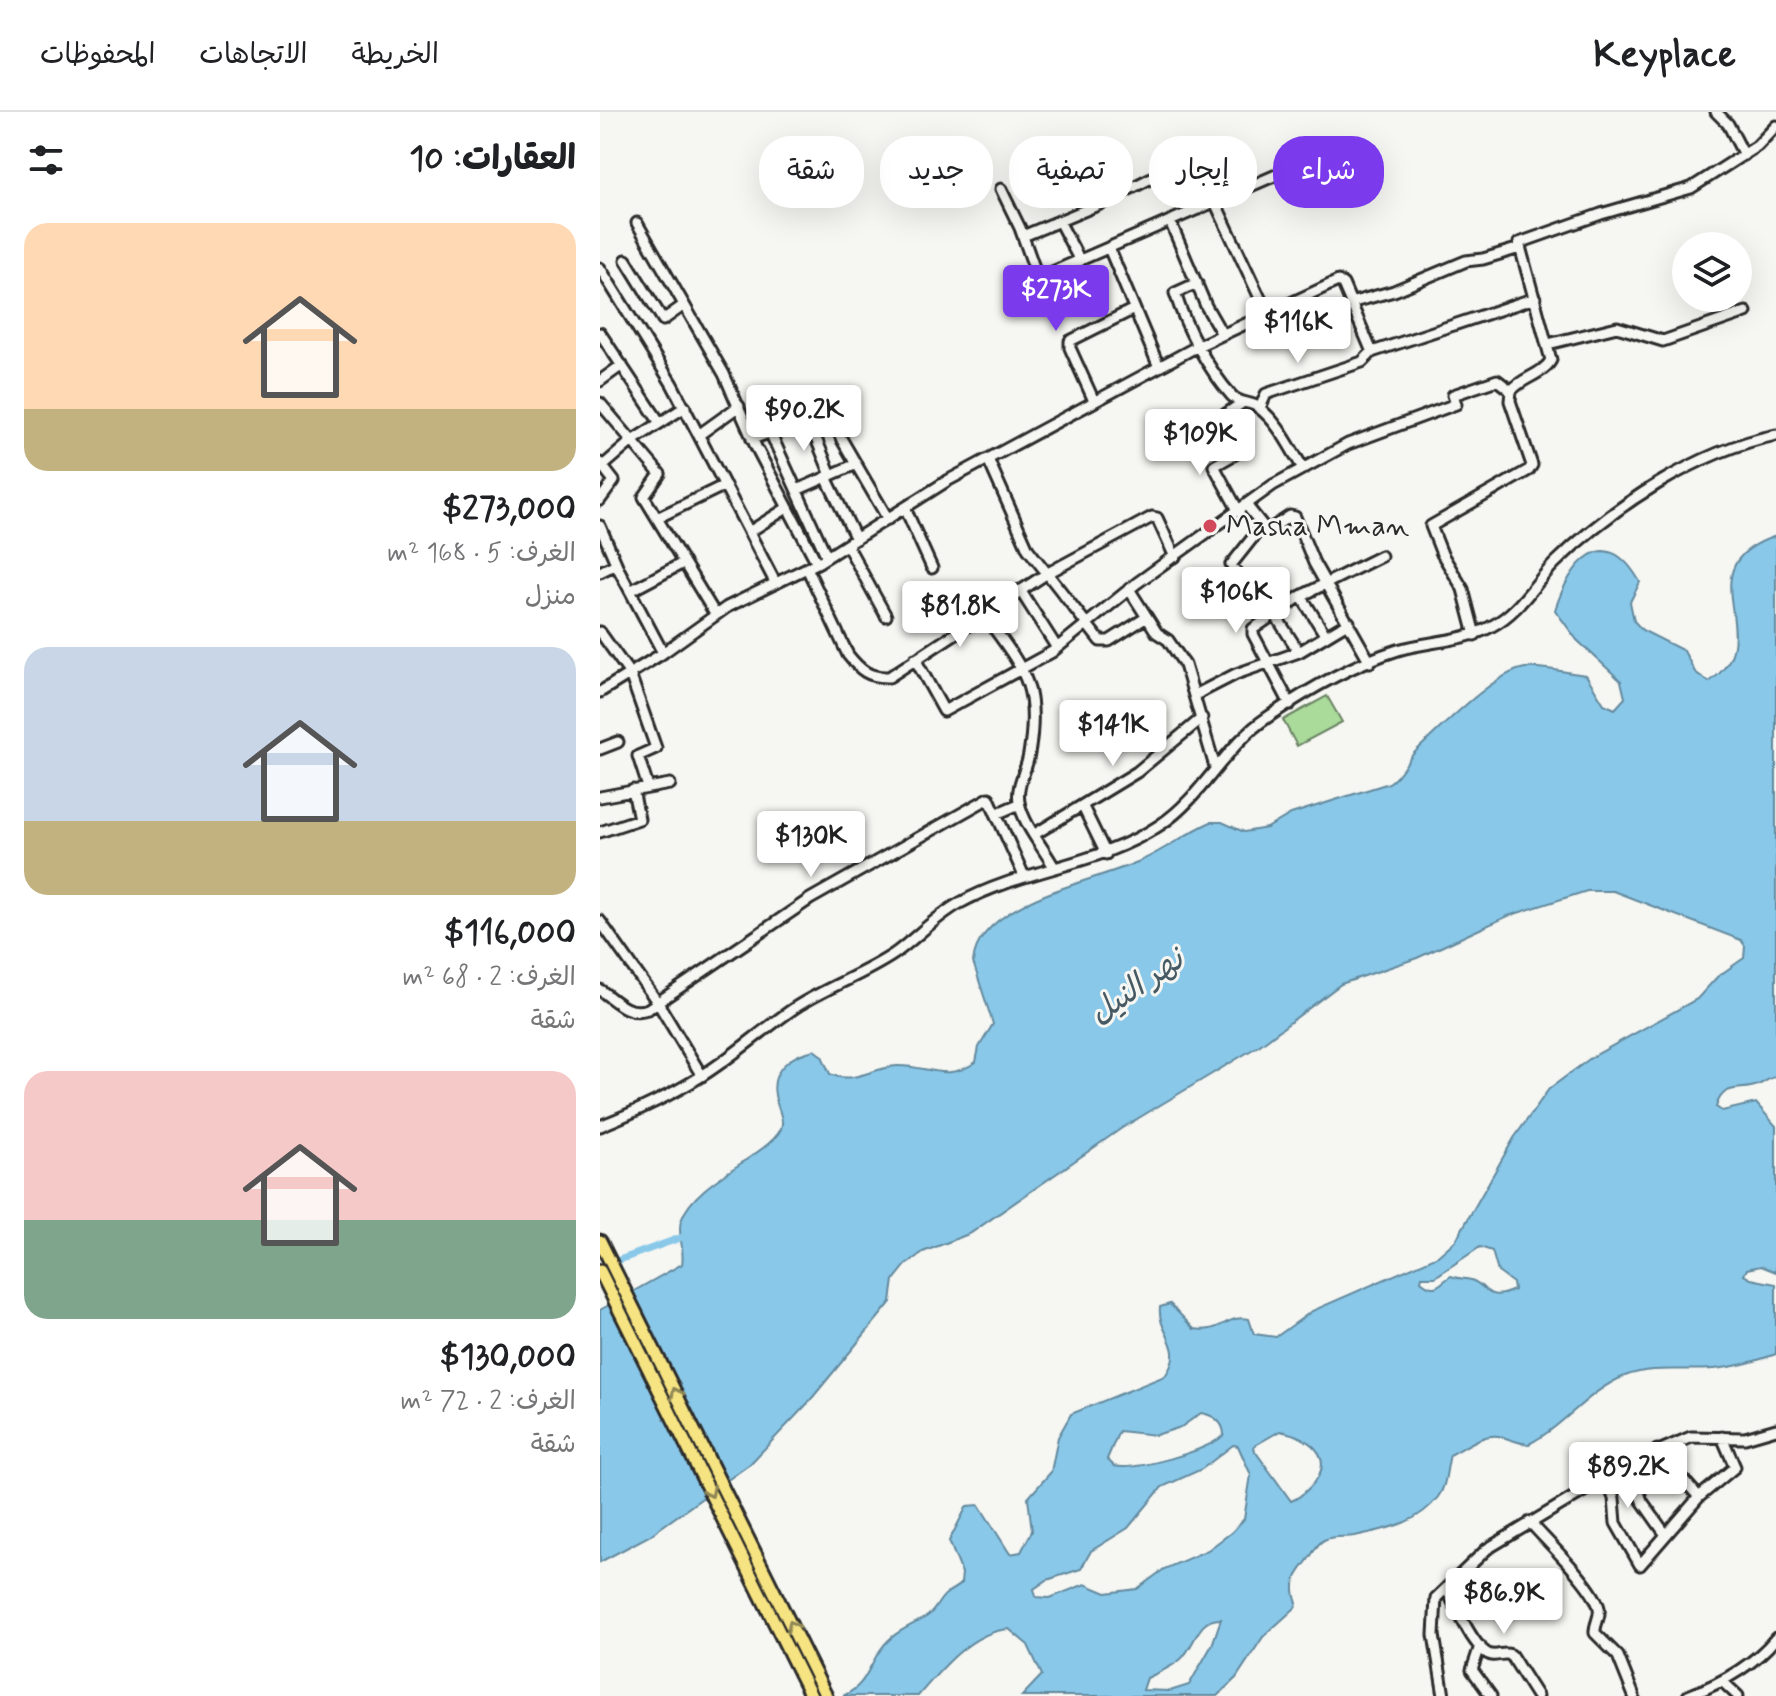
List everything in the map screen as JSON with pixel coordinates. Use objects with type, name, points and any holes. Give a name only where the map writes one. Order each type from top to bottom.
[{"type":"main road","points":[[600,1241],[826,1696]]},
{"type":"main road","points":[[600,1271],[811,1696]]},
{"type":"street","points":[[1716,112],[1728,124],[1744,155]]},
{"type":"street","points":[[1475,635],[1463,589],[1442,554],[1431,526],[1529,470],[1532,465],[1510,401],[1511,391],[1550,364],[1548,344],[1520,248],[1523,239],[1691,188],[1744,155],[1776,126]]},
{"type":"street","points":[[1001,189],[1039,276],[1199,209],[1177,165],[1023,236]]},
{"type":"street","points":[[1218,208],[1267,313]]},
{"type":"street","points":[[1059,221],[1080,261]]},
{"type":"street","points":[[1170,221],[1222,334]]},
{"type":"street","points":[[637,223],[739,406],[787,508],[848,655],[857,666],[876,677],[889,677],[1046,574],[1155,516],[1175,557]]},
{"type":"street","points":[[1109,248],[1159,367]]},
{"type":"street","points":[[1350,303],[1394,291],[1466,261],[1520,248]]},
{"type":"street","points":[[626,260],[663,320],[684,305]]},
{"type":"street","points":[[600,268],[685,407],[775,582]]},
{"type":"street","points":[[600,692],[663,653],[715,614],[812,566],[988,459],[1198,346],[1338,281],[1343,284],[1372,352]]},
{"type":"street","points":[[1197,283],[1175,293],[1198,346],[1230,393],[1242,403],[1260,408],[1281,432],[1303,468]]},
{"type":"street","points":[[1260,408],[1266,394],[1362,362],[1372,352],[1535,298]]},
{"type":"street","points":[[1094,401],[1070,348],[1070,341],[1134,309]]},
{"type":"street","points":[[1548,344],[1617,327],[1663,341],[1746,312]]},
{"type":"street","points":[[600,333],[660,423]]},
{"type":"street","points":[[600,381],[622,365]]},
{"type":"street","points":[[915,659],[944,711],[1057,648],[1129,589],[1303,468],[1348,444],[1456,404],[1453,395],[1497,380],[1511,391]]},
{"type":"street","points":[[600,403],[660,474],[644,494],[715,614]]},
{"type":"street","points":[[1242,403],[1220,418],[1235,454],[1214,466],[1243,509],[1267,531],[1290,516],[1295,517],[1314,563],[1370,662]]},
{"type":"street","points":[[700,434],[739,406]]},
{"type":"street","points":[[600,500],[614,481],[601,464],[685,407]]},
{"type":"street","points":[[752,439],[830,411],[888,519]]},
{"type":"street","points":[[808,419],[851,542],[886,616]]},
{"type":"street","points":[[770,432],[827,557]]},
{"type":"street","points":[[600,1126],[661,1100],[702,1076],[800,1004],[892,955],[956,905],[996,885],[1106,854],[1175,815],[1246,733],[1290,704],[1370,662],[1414,645],[1475,635],[1522,605],[1553,565],[1624,505],[1713,456],[1776,435]]},
{"type":"street","points":[[988,459],[1025,543],[1046,574],[1104,642],[1147,617]]},
{"type":"street","points":[[797,490],[856,464]]},
{"type":"street","points":[[657,518],[725,485]]},
{"type":"street","points":[[749,532],[787,508]]},
{"type":"street","points":[[905,508],[932,568]]},
{"type":"street","points":[[600,526],[616,564],[663,653]]},
{"type":"street","points":[[1262,526],[1231,565],[1299,652]]},
{"type":"street","points":[[1290,704],[1252,631],[1301,596],[1381,556]]},
{"type":"street","points":[[630,591],[683,563]]},
{"type":"street","points":[[600,572],[616,564]]},
{"type":"street","points":[[1129,589],[1185,665],[1215,767]]},
{"type":"street","points":[[1020,590],[1057,648]]},
{"type":"street","points":[[1301,596],[1326,636]]},
{"type":"street","points":[[983,613],[1031,686],[1030,752],[1020,782],[1019,804],[1054,867]]},
{"type":"street","points":[[1195,695],[1236,674],[1299,652],[1349,622]]},
{"type":"street","points":[[600,632],[630,674],[656,748],[638,757],[648,787]]},
{"type":"street","points":[[1035,834],[1137,772],[1202,718]]},
{"type":"street","points":[[600,749],[618,742]]},
{"type":"street","points":[[600,797],[670,784]]},
{"type":"street","points":[[600,832],[639,819],[633,790]]},
{"type":"street","points":[[600,990],[633,1012],[658,1003],[799,906],[989,798],[1024,876]]},
{"type":"street","points":[[996,814],[1019,804]]},
{"type":"street","points":[[1083,807],[1106,854]]},
{"type":"street","points":[[600,921],[658,1003],[702,1076]]},
{"type":"street","points":[[1444,1696],[1434,1635],[1436,1598],[1487,1549],[1605,1477],[1657,1450],[1691,1437],[1745,1438],[1776,1429]]},
{"type":"street","points":[[1605,1477],[1614,1498],[1616,1523],[1639,1565],[1642,1565],[1699,1497],[1735,1467],[1722,1437]]},
{"type":"street","points":[[1657,1450],[1699,1497]]},
{"type":"street","points":[[1629,1464],[1642,1501],[1666,1535]]},
{"type":"street","points":[[1530,1522],[1574,1570],[1596,1602],[1599,1614],[1595,1633],[1618,1656],[1634,1696]]},
{"type":"street","points":[[1447,1590],[1480,1646],[1489,1655],[1511,1655],[1537,1696]]},
{"type":"street","points":[[1688,1696],[1722,1681],[1762,1656],[1776,1638]]},
{"type":"street","points":[[1480,1646],[1472,1670],[1491,1696]]},
{"type":"street","points":[[1722,1681],[1738,1696]]},
{"type":"green space","points":[[1327,696],[1342,722],[1297,746],[1283,720]]},
{"type":"water","name":"نهر النيل","points":[[1776,536],[1776,1077],[1751,1087],[1728,1091],[1716,1107],[1722,1111],[1756,1103],[1776,1126],[1776,1272],[1761,1266],[1747,1269],[1744,1275],[1776,1284],[1776,1354],[1729,1367],[1637,1372],[1600,1390],[1529,1444],[1491,1436],[1450,1455],[1441,1492],[1421,1514],[1390,1528],[1332,1538],[1319,1544],[1295,1582],[1295,1608],[1263,1637],[1236,1678],[1217,1696],[1022,1696],[1042,1675],[1028,1645],[1009,1629],[995,1631],[970,1644],[918,1696],[843,1696],[862,1681],[891,1638],[929,1615],[943,1596],[961,1583],[962,1573],[949,1541],[967,1506],[979,1505],[1010,1554],[1021,1552],[1032,1531],[1028,1498],[1051,1472],[1058,1437],[1071,1414],[1165,1376],[1173,1356],[1160,1307],[1170,1304],[1194,1329],[1211,1329],[1241,1318],[1249,1319],[1254,1334],[1276,1337],[1312,1311],[1438,1256],[1456,1240],[1514,1138],[1549,1089],[1592,1057],[1697,999],[1717,977],[1744,958],[1745,946],[1741,940],[1613,891],[1587,891],[1508,916],[1417,958],[1341,984],[1260,1045],[1122,1128],[971,1233],[923,1252],[906,1265],[894,1280],[891,1302],[808,1403],[750,1464],[649,1536],[600,1562],[600,1310],[682,1264],[680,1226],[689,1206],[718,1179],[777,1135],[782,1121],[774,1086],[784,1065],[798,1055],[814,1050],[822,1056],[830,1074],[847,1078],[897,1066],[936,1072],[965,1068],[976,1062],[979,1047],[993,1024],[973,962],[980,941],[995,923],[1041,896],[1140,861],[1211,822],[1222,822],[1244,832],[1267,828],[1291,814],[1389,783],[1413,754],[1453,716],[1484,690],[1513,672],[1532,668],[1586,675],[1604,704],[1615,709],[1625,698],[1621,681],[1577,640],[1555,610],[1570,577],[1590,555],[1602,551],[1614,554],[1627,563],[1640,582],[1630,602],[1634,621],[1642,630],[1684,651],[1695,672],[1709,682],[1727,664],[1734,644],[1730,584],[1734,566],[1748,550]],"holes":[[[1480,1247],[1492,1251],[1498,1272],[1513,1283],[1514,1290],[1492,1294],[1471,1280],[1451,1276],[1434,1287],[1421,1281],[1422,1277],[1435,1277]],[[1201,1413],[1217,1420],[1224,1435],[1203,1447],[1154,1463],[1124,1467],[1114,1466],[1107,1459],[1119,1431],[1156,1435],[1181,1427]],[[1280,1431],[1301,1438],[1310,1443],[1321,1458],[1319,1476],[1304,1493],[1291,1501],[1254,1446]],[[1233,1445],[1238,1446],[1251,1475],[1244,1519],[1208,1550],[1164,1569],[1137,1589],[1106,1593],[1085,1584],[1050,1598],[1036,1597],[1034,1589],[1047,1580],[1081,1569],[1091,1551],[1128,1528],[1162,1487],[1202,1469]],[[1221,1619],[1212,1645],[1189,1685],[1170,1691],[1143,1690],[1147,1678],[1181,1659],[1207,1623]]]},
{"type":"waterway","points":[[600,1267],[688,1235]]},
{"type":"place","name":"Masha Mman","points":[[1210,526]]}]
